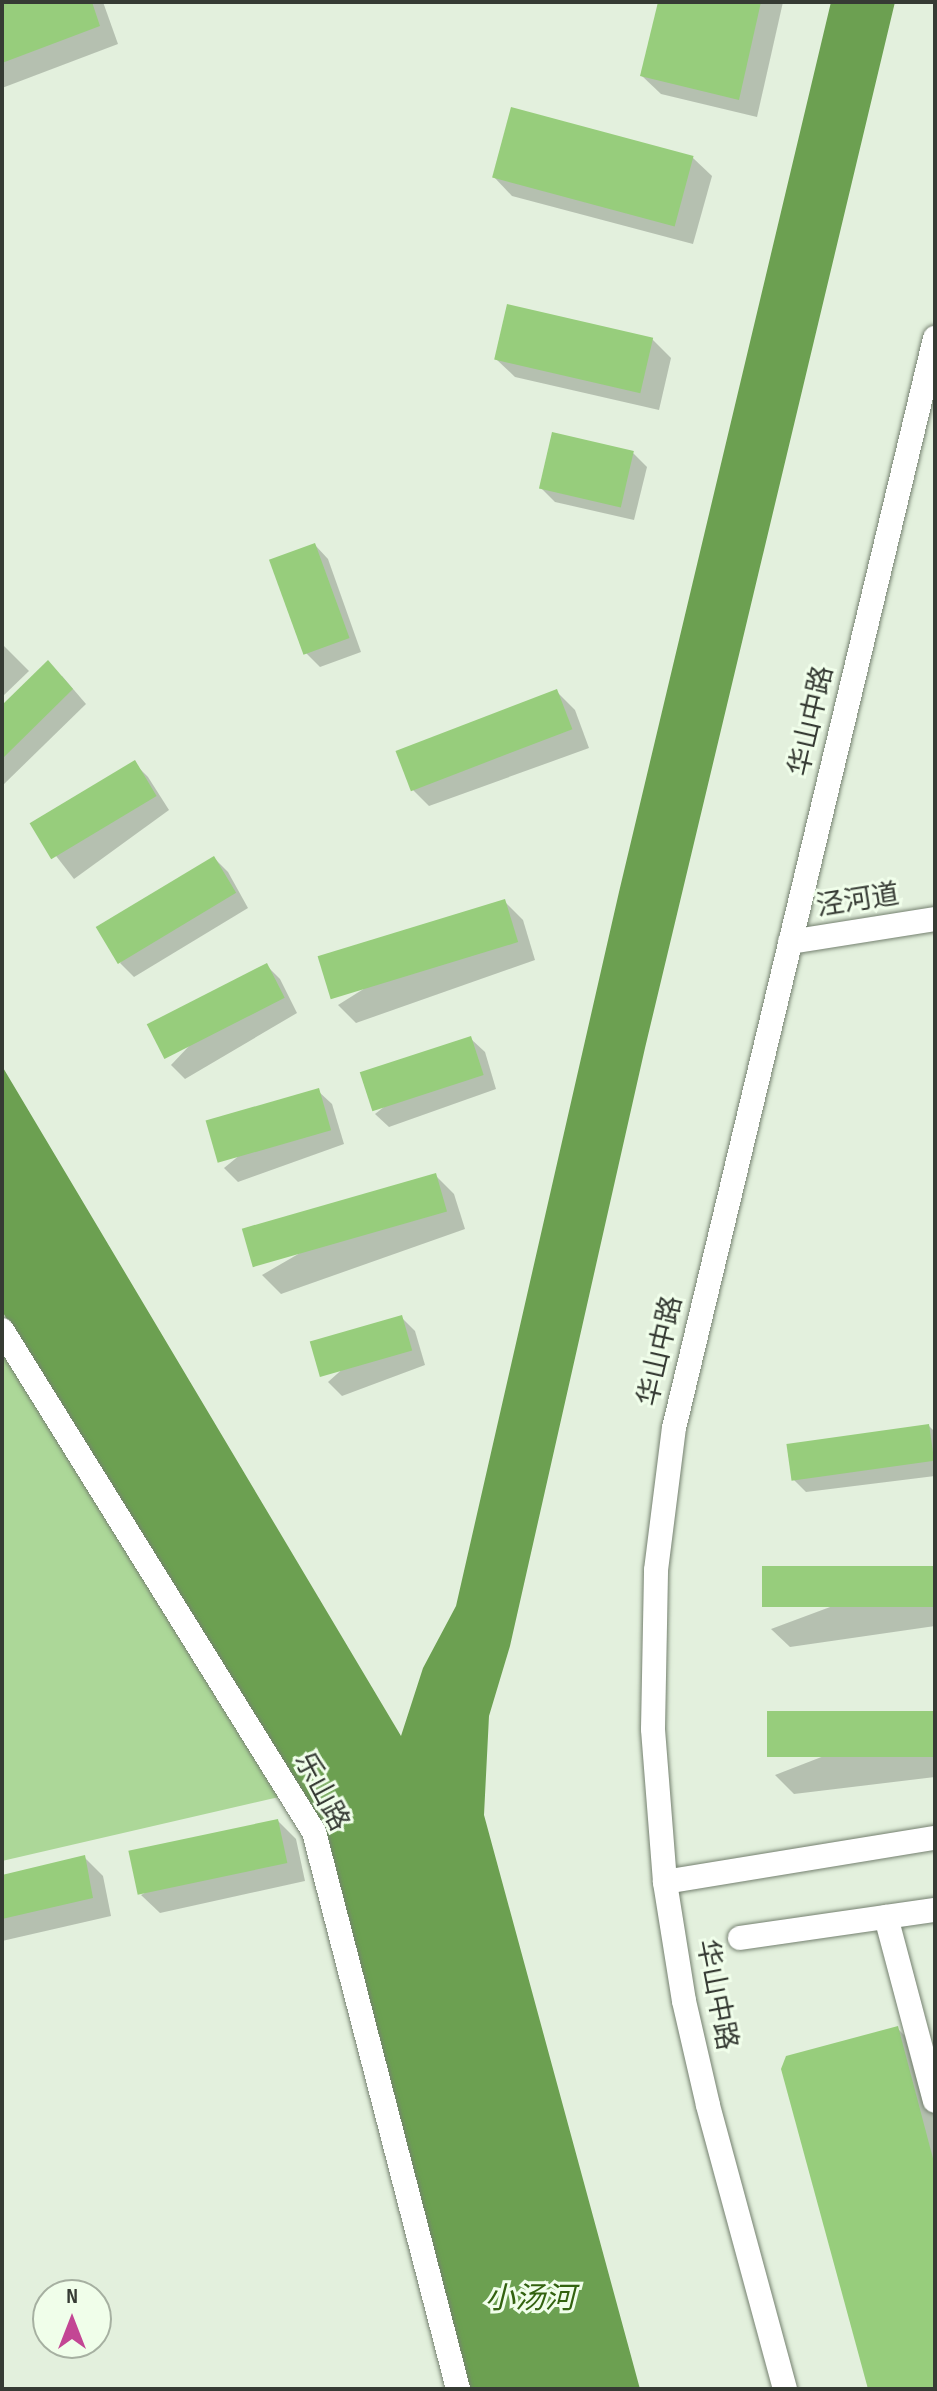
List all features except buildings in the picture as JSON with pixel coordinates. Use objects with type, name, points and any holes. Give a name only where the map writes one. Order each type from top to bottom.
[{"type":"street","name":"华山中路","points":[[785,2389],[691,2031],[665,1882],[653,1729],[656,1570],[674,1428],[935,338]]},
{"type":"street","name":"泾河道","points":[[790,942],[935,919]]},
{"type":"street","name":"乐山路","points":[[2,1330],[314,1832],[458,2389]]},
{"type":"street","points":[[665,1882],[935,1838]]},
{"type":"street","points":[[740,1938],[935,1910]]},
{"type":"street","points":[[886,1917],[935,2101]]},
{"type":"shaded area","points":[[2,1330],[292,1794],[2,1861]]},
{"type":"water","name":"小汤河","points":[[831,2],[895,2],[645,1048],[510,1646],[489,1716],[484,1815],[640,2389],[469,2389],[326,1852],[2,1311],[2,1066],[401,1736],[423,1668],[456,1606],[619,892]]}]
